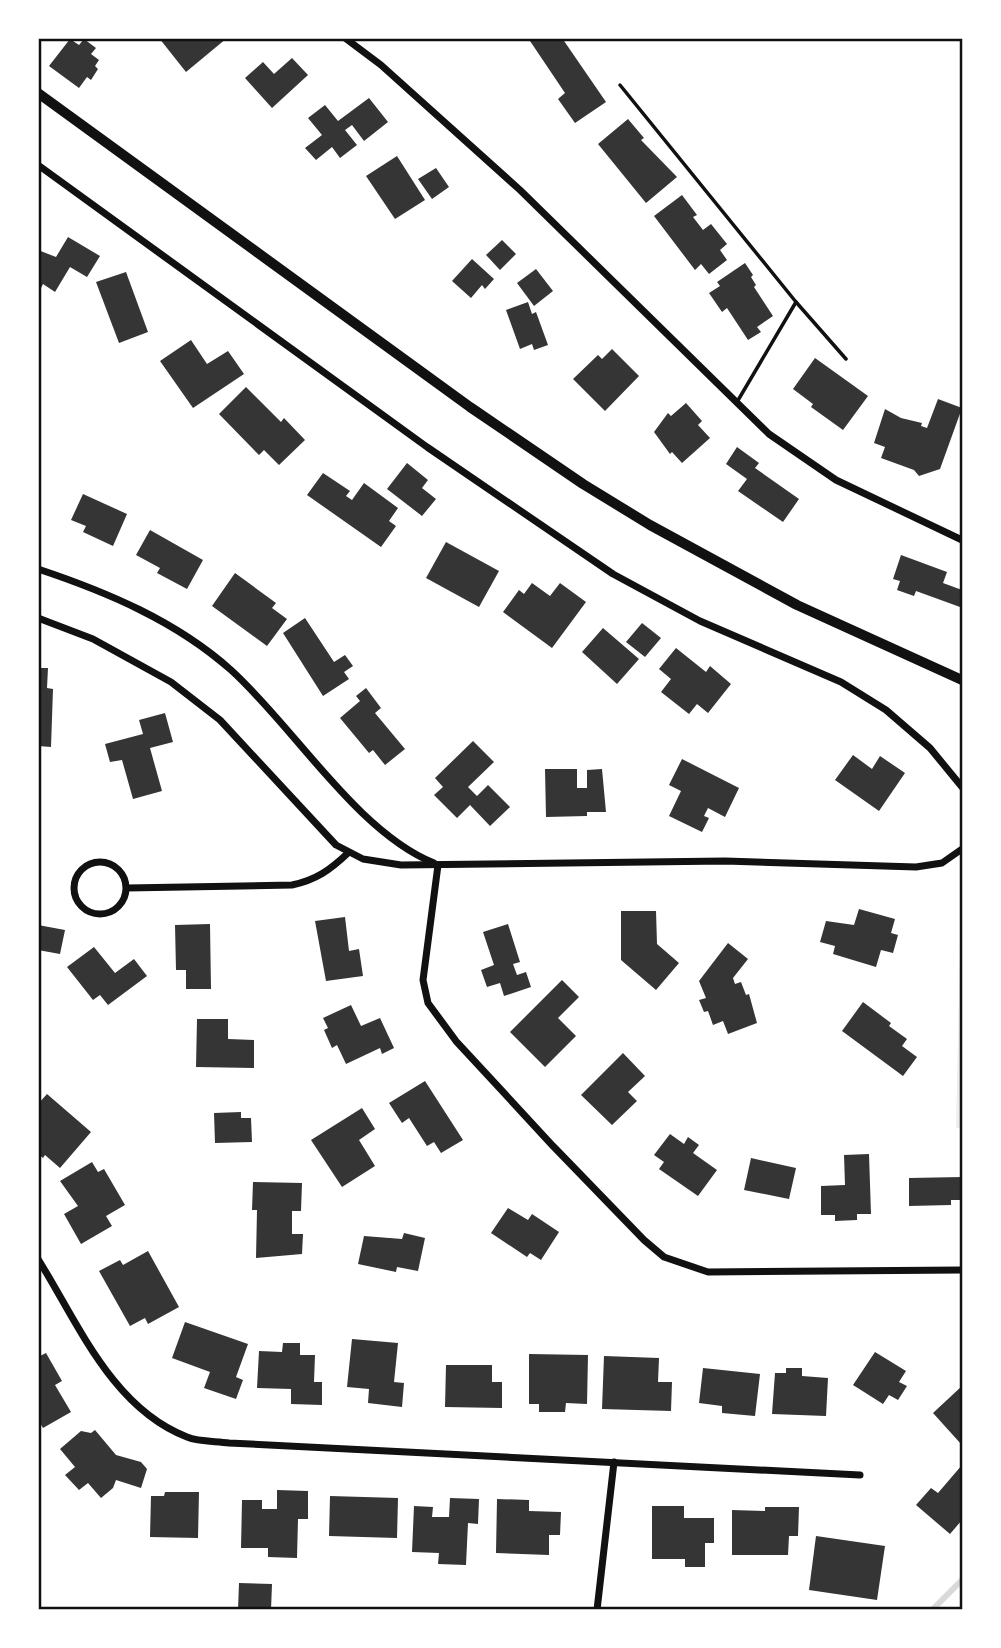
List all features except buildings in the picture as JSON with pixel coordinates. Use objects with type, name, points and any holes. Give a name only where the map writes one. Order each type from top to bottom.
[{"type":"main road","points":[[38,93],[470,407],[583,484],[661,531],[797,605],[962,680]]},
{"type":"street","points":[[345,38],[381,65],[486,158],[786,447],[836,480],[962,540]]},
{"type":"street","points":[[38,164],[427,447],[595,563],[700,621],[830,677],[886,710],[930,748],[962,787]]},
{"type":"street","points":[[38,569],[105,594],[186,636],[230,669],[268,707],[377,827],[410,852],[438,864]]},
{"type":"street","points":[[38,618],[93,639],[171,682],[220,720],[326,836],[348,853],[381,863],[738,861],[916,867],[942,863],[962,849]]},
{"type":"street","points":[[127,888],[268,888],[292,885],[312,880],[330,870],[348,853]]},
{"type":"street","points":[[106,863],[121,872],[127,888],[115,910],[100,914],[84,908],[74,886],[77,877],[89,865],[106,863]]},
{"type":"street","points":[[438,864],[437,894],[423,980],[428,1003],[456,1041],[553,1146],[644,1240],[664,1256],[708,1272],[962,1270]]},
{"type":"street","points":[[38,1259],[117,1387],[154,1420],[189,1438],[229,1443],[860,1475]]},
{"type":"street","points":[[597,1609],[614,1462]]},
{"type":"lane","points":[[620,85],[796,302],[846,359]]},
{"type":"lane","points":[[737,402],[796,302]]},
{"type":"shaded area","points":[[962,852],[962,1128],[956,1128]]},
{"type":"waterway","points":[[932,1610],[962,1580]]}]
